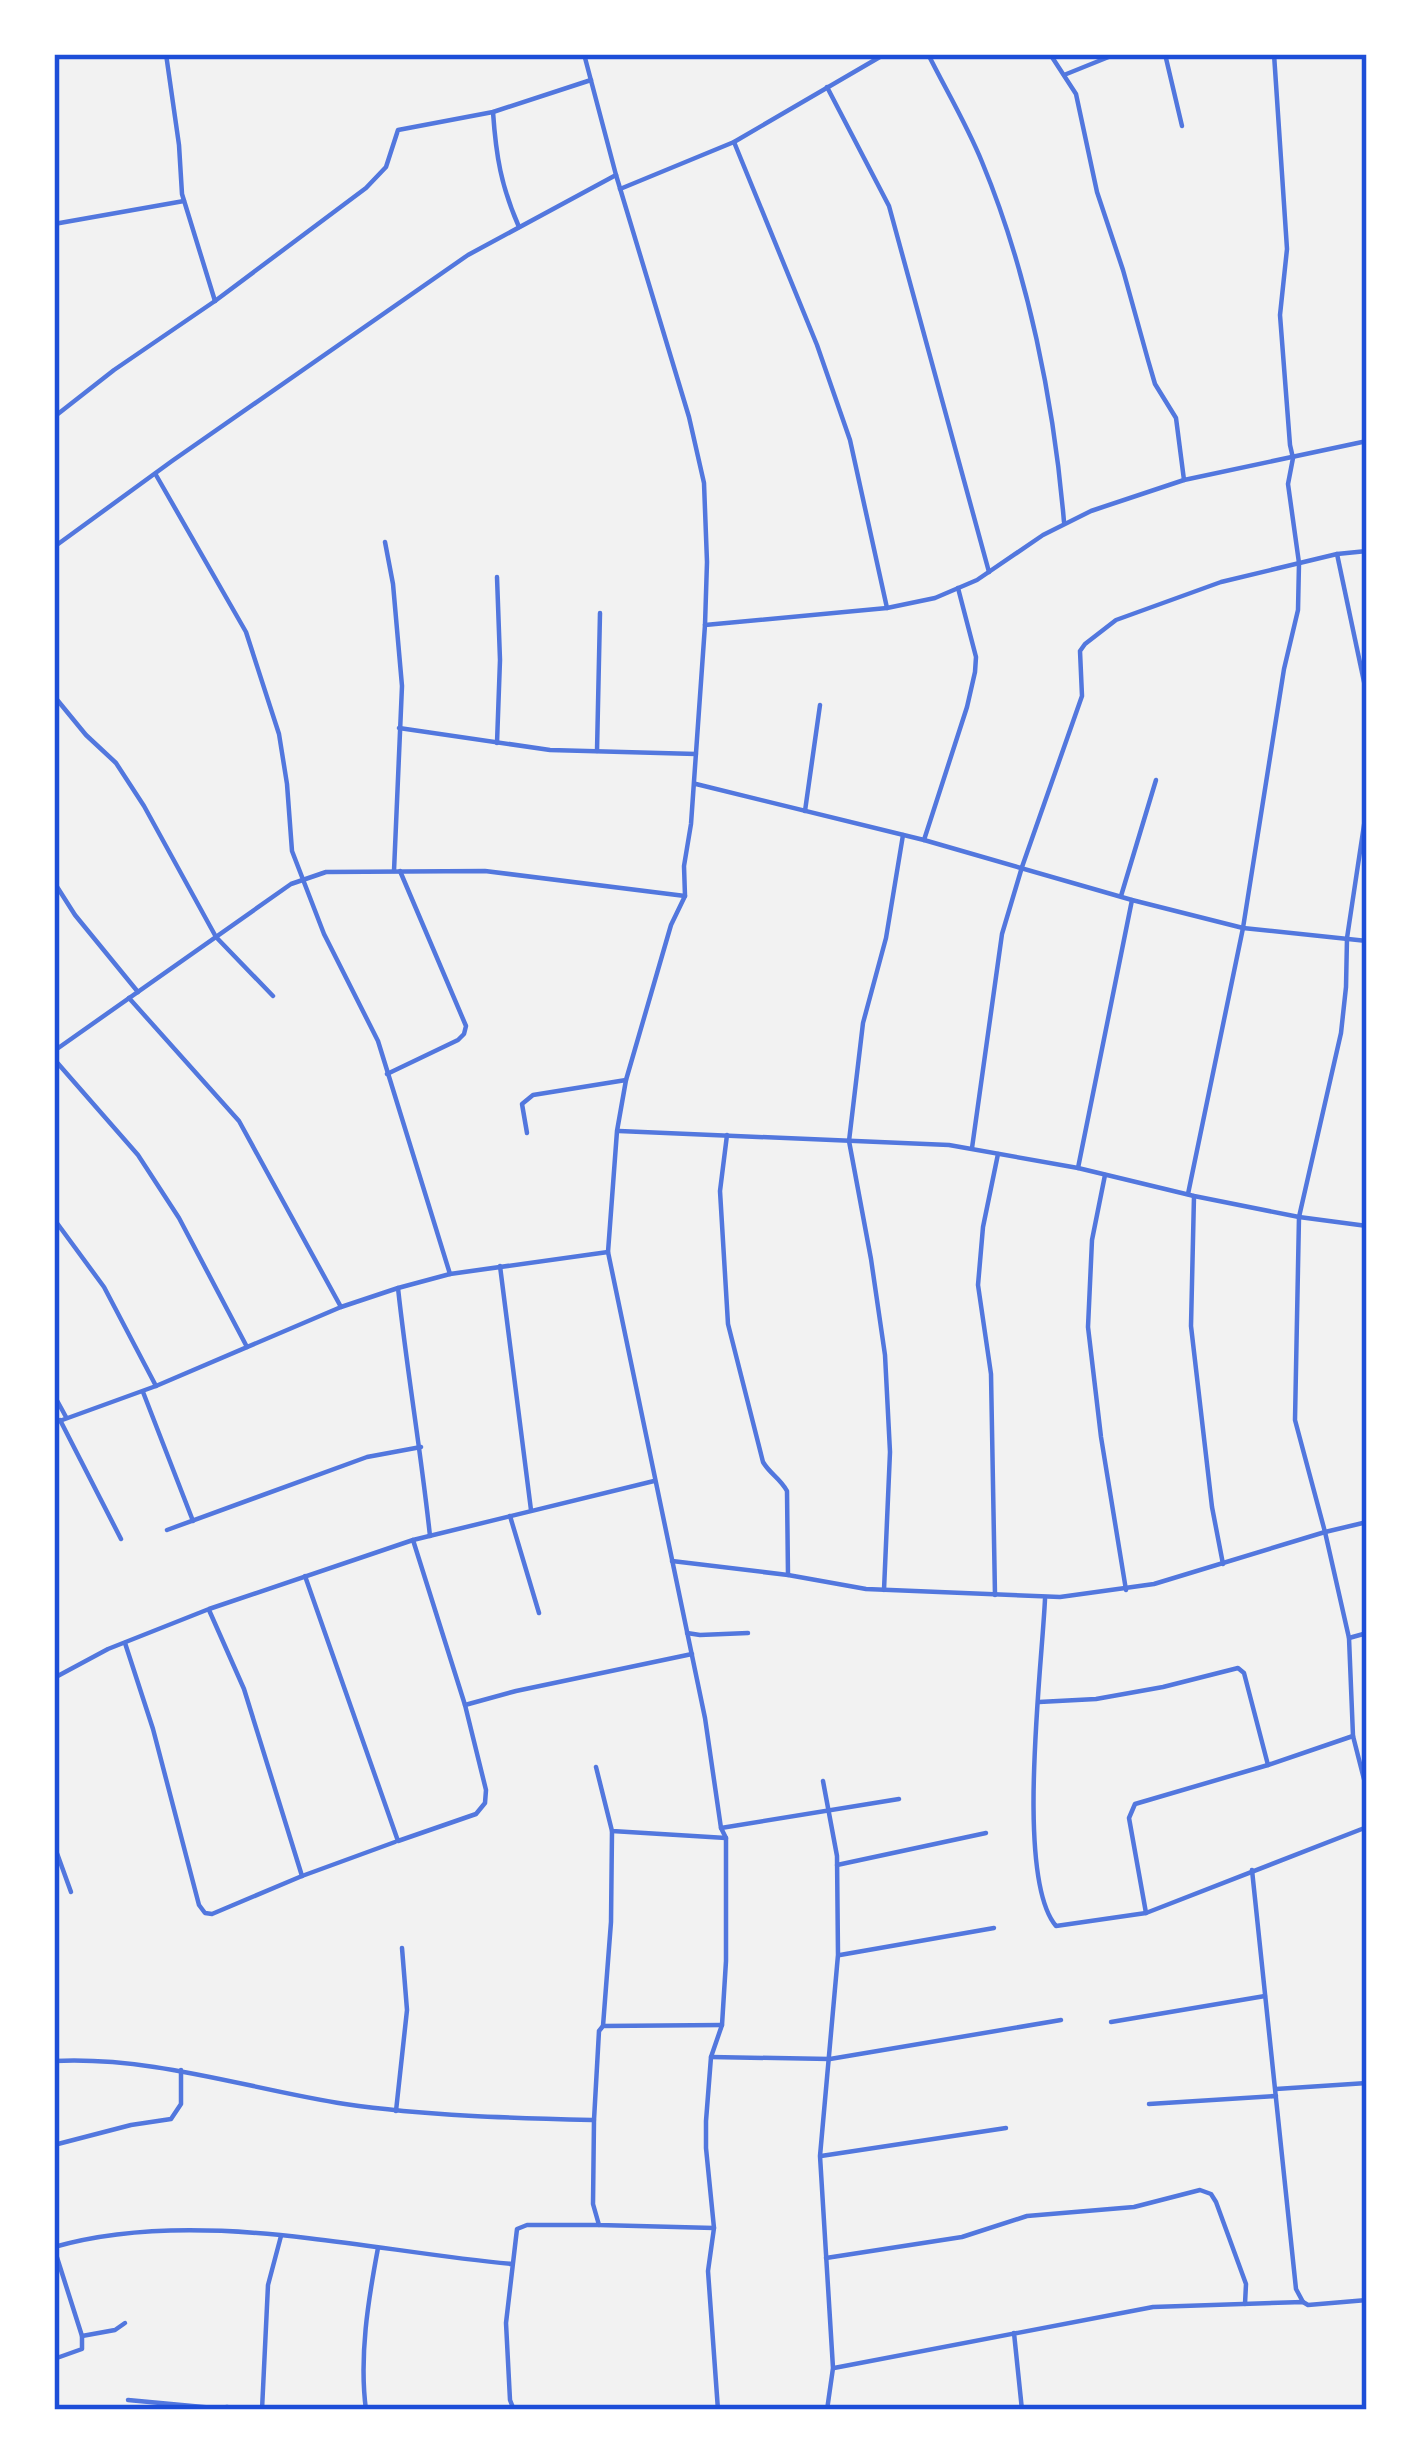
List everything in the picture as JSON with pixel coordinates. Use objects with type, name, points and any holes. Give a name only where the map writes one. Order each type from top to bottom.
[{"type":"street","points":[[166,54],[185,201],[215,301]]},
{"type":"street","points":[[584,54],[704,483],[705,625],[685,896],[671,925],[626,1080],[617,1131],[608,1252],[726,1838],[722,2025],[711,2057],[706,2148],[714,2228],[708,2271],[718,2410]]},
{"type":"street","points":[[620,189],[734,142],[885,54]]},
{"type":"street","points":[[928,54],[981,160],[1004,224],[1051,411],[1064,522]]},
{"type":"street","points":[[1050,54],[1076,94],[1097,192],[1155,384],[1176,418],[1184,480]]},
{"type":"street","points":[[1064,75],[1116,54]]},
{"type":"street","points":[[1165,54],[1182,126]]},
{"type":"street","points":[[1223,1564],[1211,1507],[1191,1326],[1191,1195],[1298,610],[1299,563],[1288,484],[1293,458],[1280,315],[1287,249],[1274,54]]},
{"type":"street","points":[[54,417],[366,188],[386,167],[398,130],[493,112],[592,80]]},
{"type":"street","points":[[826,87],[889,206],[988,572]]},
{"type":"street","points":[[493,112],[496,164],[519,226]]},
{"type":"street","points":[[734,142],[850,440],[887,608]]},
{"type":"street","points":[[54,547],[469,255],[616,175]]},
{"type":"street","points":[[54,224],[185,201]]},
{"type":"street","points":[[705,625],[887,608],[935,598],[988,572],[1064,522],[1184,480],[1367,441]]},
{"type":"street","points":[[156,475],[246,632],[279,734],[292,851],[324,934],[367,1016],[450,1274]]},
{"type":"street","points":[[385,542],[402,686],[397,872],[466,1026],[458,1040],[387,1074]]},
{"type":"street","points":[[972,1148],[1002,934],[1082,696],[1080,651],[1116,620],[1221,582],[1367,551]]},
{"type":"street","points":[[1336,554],[1367,696]]},
{"type":"street","points":[[497,577],[497,743]]},
{"type":"street","points":[[924,840],[975,672],[976,657],[958,588]]},
{"type":"street","points":[[597,751],[600,613]]},
{"type":"street","points":[[54,696],[86,736],[116,763],[216,937],[274,996]]},
{"type":"street","points":[[805,811],[820,705]]},
{"type":"street","points":[[399,728],[497,743],[696,754]]},
{"type":"street","points":[[1121,896],[1156,780]]},
{"type":"street","points":[[694,784],[924,840],[1243,928],[1367,941]]},
{"type":"street","points":[[1367,805],[1347,938],[1341,1033],[1299,1217],[1295,1420],[1349,1638],[1353,1736],[1367,1791]]},
{"type":"street","points":[[884,1590],[890,1452],[885,1355],[849,1141],[863,1023],[886,938],[902,835]]},
{"type":"street","points":[[54,1051],[301,879],[326,872],[484,871],[685,896]]},
{"type":"street","points":[[54,882],[138,992]]},
{"type":"street","points":[[1078,1168],[1132,900]]},
{"type":"street","points":[[129,998],[239,1121],[340,1307]]},
{"type":"street","points":[[54,1060],[158,1186],[248,1349]]},
{"type":"street","points":[[526,1133],[522,1104],[532,1095],[626,1080]]},
{"type":"street","points":[[617,1131],[972,1148],[1299,1217],[1367,1226]]},
{"type":"street","points":[[727,1136],[720,1191],[728,1324],[763,1462],[787,1491],[788,1575]]},
{"type":"street","points":[[994,1595],[991,1374],[978,1285],[983,1227],[998,1154]]},
{"type":"street","points":[[1105,1175],[1092,1240],[1088,1327],[1126,1590]]},
{"type":"street","points":[[54,1219],[104,1287],[156,1385]]},
{"type":"street","points":[[60,1420],[398,1288],[450,1274],[608,1252]]},
{"type":"street","points":[[500,1266],[531,1510]]},
{"type":"street","points":[[398,1288],[430,1536]]},
{"type":"street","points":[[143,1390],[193,1521]]},
{"type":"street","points":[[54,1396],[60,1420],[121,1539]]},
{"type":"street","points":[[167,1530],[367,1457],[421,1447]]},
{"type":"street","points":[[54,1678],[108,1648],[209,1609],[413,1540],[654,1481]]},
{"type":"street","points":[[510,1516],[538,1613]]},
{"type":"street","points":[[671,1562],[884,1590],[1046,1597],[1126,1590],[1367,1522]]},
{"type":"street","points":[[125,1642],[199,1905],[212,1914],[302,1876],[476,1814],[485,1803],[465,1705],[413,1540]]},
{"type":"street","points":[[305,1576],[398,1841]]},
{"type":"street","points":[[1046,1597],[1033,1804],[1040,1895],[1056,1926],[1146,1913],[1367,1827]]},
{"type":"street","points":[[209,1609],[244,1689],[302,1876]]},
{"type":"street","points":[[687,1633],[748,1633]]},
{"type":"street","points":[[1349,1638],[1367,1633]]},
{"type":"street","points":[[465,1705],[692,1654]]},
{"type":"street","points":[[1040,1702],[1096,1699],[1238,1668],[1244,1673],[1268,1765]]},
{"type":"street","points":[[1146,1913],[1130,1818],[1135,1804],[1353,1736]]},
{"type":"street","points":[[596,1767],[611,1831],[611,1922],[594,2120],[593,2204],[598,2224]]},
{"type":"street","points":[[823,1781],[837,1865],[838,1955],[820,2156],[832,2368],[827,2410]]},
{"type":"street","points":[[721,1828],[899,1799]]},
{"type":"street","points":[[611,1831],[726,1838]]},
{"type":"street","points":[[837,1865],[986,1833]]},
{"type":"street","points":[[54,1845],[71,1892]]},
{"type":"street","points":[[1252,1870],[1296,2289],[1308,2305],[1367,2300]]},
{"type":"street","points":[[838,1955],[994,1928]]},
{"type":"street","points":[[396,2110],[407,2010],[402,1948]]},
{"type":"street","points":[[1111,2022],[1265,1996]]},
{"type":"street","points":[[711,2057],[830,2059],[1061,2020]]},
{"type":"street","points":[[603,2026],[722,2025]]},
{"type":"street","points":[[54,2061],[182,2070],[237,2084],[396,2110],[594,2120]]},
{"type":"street","points":[[54,2145],[172,2119],[182,2104],[182,2070]]},
{"type":"street","points":[[1149,2104],[1367,2084]]},
{"type":"street","points":[[820,2156],[1006,2128]]},
{"type":"street","points":[[826,2258],[962,2237],[1027,2216],[1134,2207],[1200,2190],[1216,2202],[1246,2284],[1245,2304]]},
{"type":"street","points":[[514,2410],[506,2323],[518,2230],[527,2225],[598,2224],[714,2228]]},
{"type":"street","points":[[54,2359],[82,2349],[54,2248],[70,2242],[150,2230],[281,2236],[512,2264]]},
{"type":"street","points":[[262,2410],[268,2285],[281,2236]]},
{"type":"street","points":[[366,2410],[362,2378],[378,2248]]},
{"type":"street","points":[[832,2368],[1153,2307],[1303,2302]]},
{"type":"street","points":[[82,2336],[125,2324]]},
{"type":"street","points":[[1014,2333],[1022,2410]]},
{"type":"street","points":[[128,2400],[243,2410]]}]
